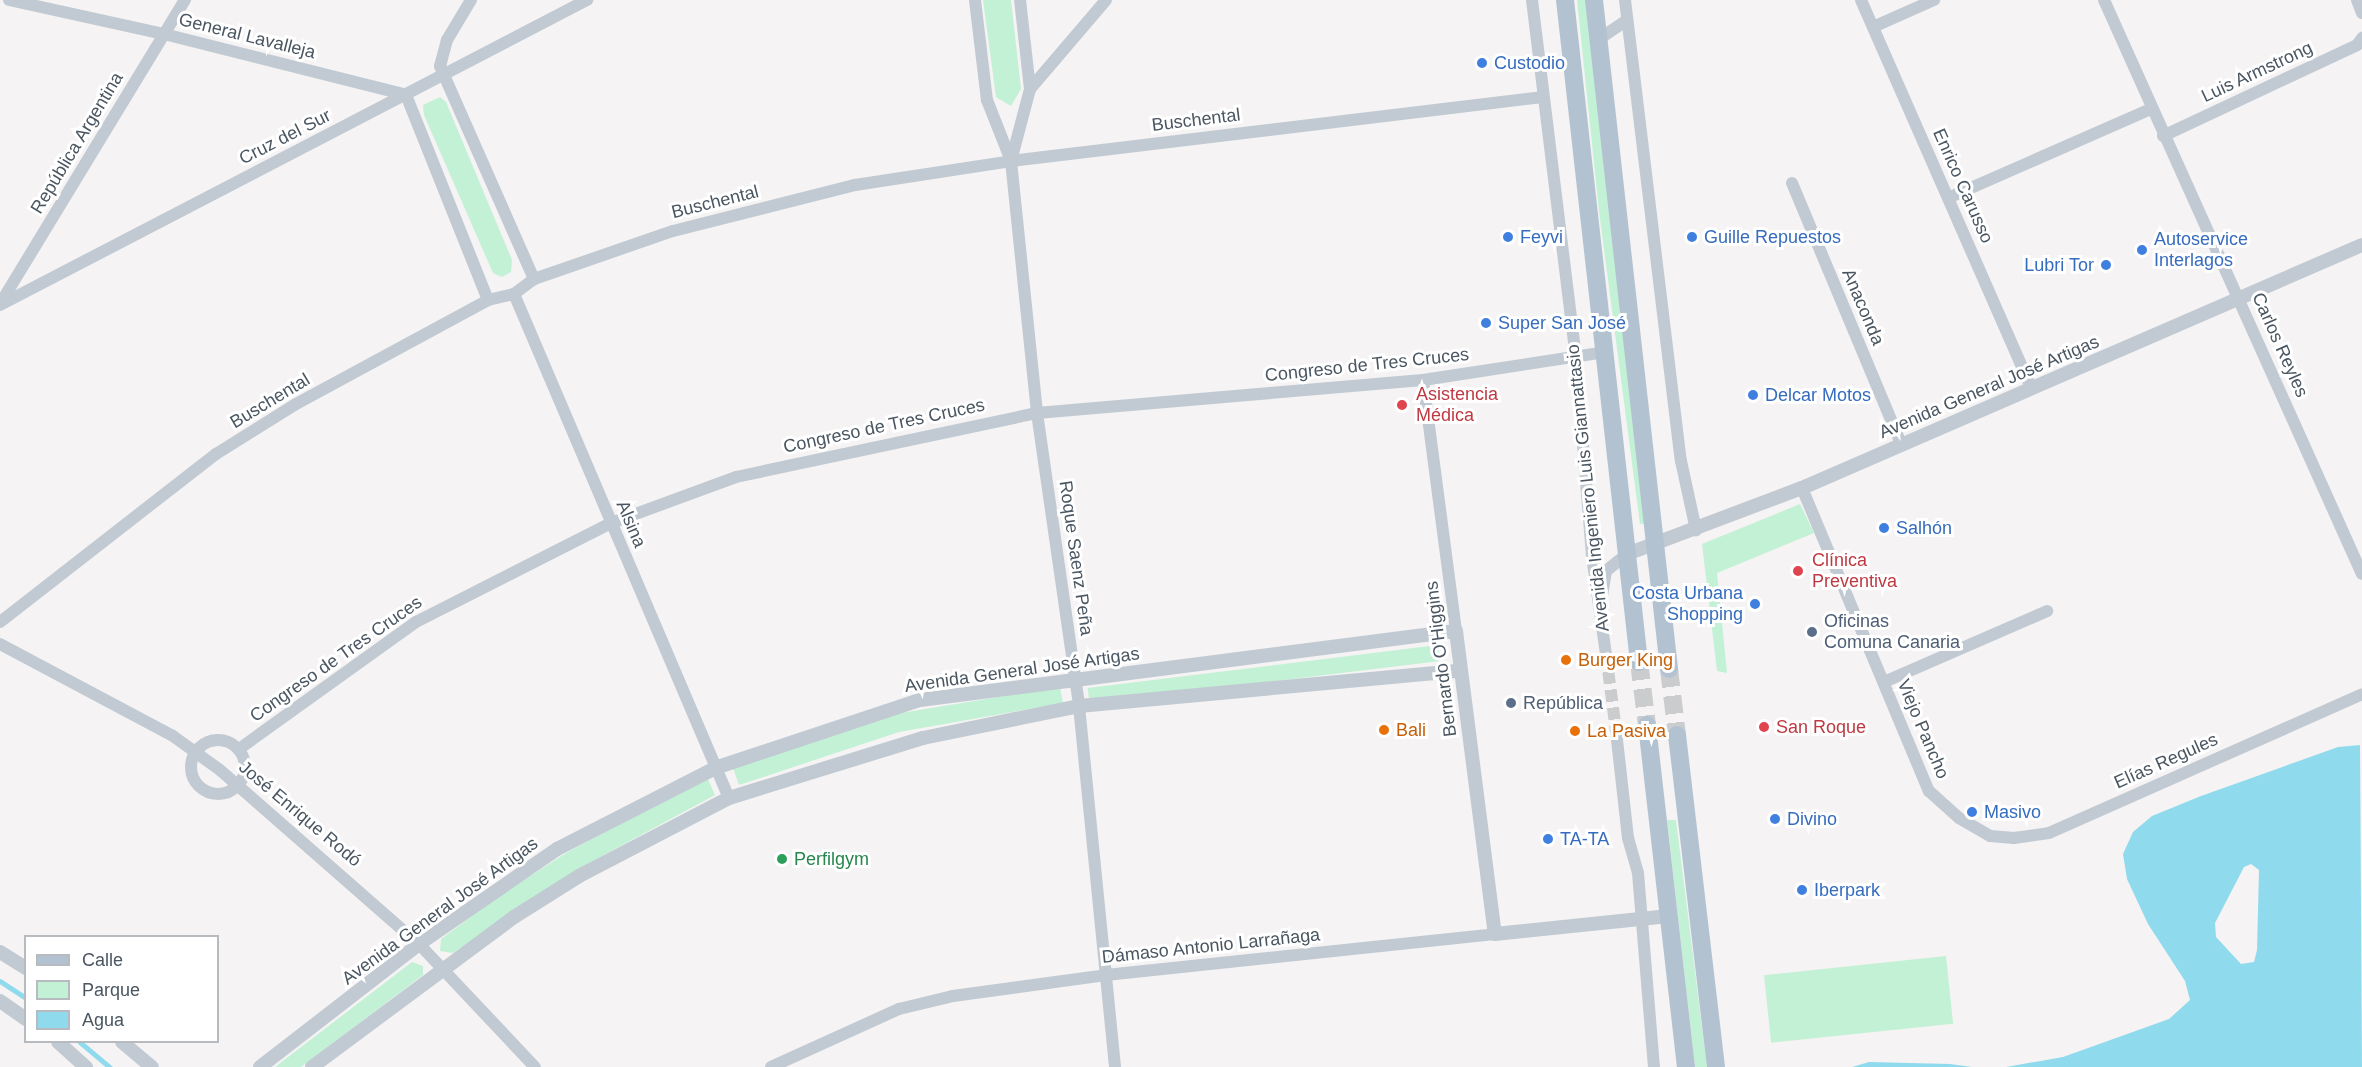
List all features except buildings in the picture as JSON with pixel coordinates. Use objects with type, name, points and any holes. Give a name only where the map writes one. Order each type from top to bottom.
[{"type":"main road","name":"Avenida Ingeniero Luis Giannattasio","points":[[1565,0],[1639,662]]},
{"type":"main road","points":[[1594,0],[1657,544],[1669,669]]},
{"type":"main road","points":[[1647,725],[1686,1067]]},
{"type":"main road","points":[[1677,735],[1716,1067]]},
{"type":"street","name":"General Lavalleja","points":[[9,0],[164,34],[406,95]]},
{"type":"street","name":"República Argentina","points":[[0,304],[185,0]]},
{"type":"street","points":[[471,0],[441,54],[443,75],[534,279]]},
{"type":"street","name":"Cruz del Sur","points":[[0,304],[587,0]]},
{"type":"street","name":"Roque Saenz Peña","points":[[975,0],[987,100],[1011,160],[1037,413],[1079,706],[1115,1067]]},
{"type":"street","name":"Roque Saenz Peña","points":[[1011,160],[1030,89],[1020,0]]},
{"type":"street","points":[[1030,89],[1106,0]]},
{"type":"street","name":"Avenida Ingeniero Luis Giannattasio","points":[[1532,0],[1576,357],[1606,654]]},
{"type":"street","points":[[1625,0],[1681,461],[1696,530]]},
{"type":"street","name":"Enrico Carusso","points":[[1861,0],[2031,388]]},
{"type":"street","points":[[1873,27],[1934,0]]},
{"type":"street","name":"Carlos Reyles","points":[[2104,0],[2163,136],[2240,298],[2362,574]]},
{"type":"street","points":[[2357,0],[2362,13]]},
{"type":"street","points":[[1599,39],[1627,20]]},
{"type":"street","name":"Luis Armstrong","points":[[2163,136],[2357,45],[2362,38]]},
{"type":"street","points":[[406,95],[488,300]]},
{"type":"street","name":"Buschental","points":[[0,622],[216,454],[296,404],[488,300],[514,294],[534,279],[672,231],[855,185],[1011,160],[1543,97]]},
{"type":"street","points":[[1948,198],[2151,109]]},
{"type":"street","name":"Anaconda","points":[[1792,183],[1901,444]]},
{"type":"street","name":"Avenida General José Artigas","points":[[1627,554],[1696,530],[1802,488],[2362,245]]},
{"type":"street","name":"Alsina","points":[[514,294],[729,798]]},
{"type":"street","name":"Congreso de Tres Cruces","points":[[239,749],[416,621],[611,523],[736,477],[1037,413],[1424,380],[1605,352]]},
{"type":"street","name":"Bernardo O'Higgins","points":[[1424,380],[1459,670],[1495,934]]},
{"type":"street","name":"Viejo Pancho","points":[[1802,488],[1929,791],[1980,832]]},
{"type":"street","points":[[1601,622],[1606,571],[1627,554]]},
{"type":"street","points":[[1884,681],[2047,611]]},
{"type":"street","name":"Avenida General José Artigas","points":[[260,1067],[419,944],[557,849],[715,768],[920,700],[1456,631]]},
{"type":"street","name":"José Enrique Rodó","points":[[0,644],[195,752],[238,785],[419,944],[439,970],[535,1067]]},
{"type":"street","points":[[312,1067],[439,970],[579,876],[729,798],[914,741],[1079,706],[1459,670]]},
{"type":"street","name":"Elías Regules","points":[[1980,832],[2014,838],[2049,833],[2362,693]]},
{"type":"street","points":[[1616,730],[1628,838],[1638,873],[1654,1067]]},
{"type":"street","points":[[211,740],[231,742],[239,749],[245,767],[238,785],[220,794],[201,789],[191,772],[195,752],[211,740]]},
{"type":"street","name":"Dámaso Antonio Larrañaga","points":[[771,1067],[899,1009],[953,996],[1106,975],[1669,916]]},
{"type":"street","points":[[0,952],[24,968]]},
{"type":"street","points":[[0,1001],[24,1018]]},
{"type":"street","points":[[60,1043],[86,1067]]},
{"type":"street","points":[[124,1043],[152,1067]]},
{"type":"green space","points":[[983,0],[1011,0],[1021,89],[1011,106],[996,97]]},
{"type":"green space","points":[[1577,0],[1587,0],[1647,523],[1640,524],[1599,211]]},
{"type":"green space","points":[[440,97],[446,102],[512,260],[511,272],[502,277],[493,273],[424,115],[423,105]]},
{"type":"green space","points":[[1800,504],[1814,533],[1717,573],[1727,673],[1717,671],[1702,544]]},
{"type":"green space","points":[[1438,645],[1440,661],[1090,704],[1088,688]]},
{"type":"green space","points":[[1060,687],[1063,703],[899,732],[739,785],[733,768],[895,714]]},
{"type":"green space","points":[[707,777],[715,795],[578,869],[453,953],[440,951],[441,939],[498,897],[566,853]]},
{"type":"green space","points":[[1667,820],[1676,820],[1707,1067],[1695,1067]]},
{"type":"green space","points":[[1946,956],[1953,1024],[1771,1043],[1764,975]]},
{"type":"green space","points":[[412,962],[423,966],[423,975],[301,1067],[275,1067]]},
{"type":"water","points":[[2360,745],[2362,1067],[2006,1067],[2063,1057],[2169,1019],[2190,1000],[2185,981],[2148,924],[2127,879],[2123,854],[2133,832],[2152,816],[2338,747]],"holes":[[[2251,864],[2259,870],[2257,950],[2254,962],[2241,964],[2216,937],[2215,923],[2244,867]]]},
{"type":"water","points":[[1869,1062],[1950,1064],[1972,1067],[1852,1067]]},
{"type":"waterway","points":[[0,981],[24,997]]},
{"type":"waterway","points":[[81,1043],[110,1067]]},
{"type":"tunnel","points":[[1606,654],[1616,731]]},
{"type":"tunnel","points":[[1639,662],[1647,725]]},
{"type":"tunnel","points":[[1669,669],[1677,735]]},
{"type":"place","name":"Custodio","points":[[1482,63]]},
{"type":"place","name":"Feyvi","points":[[1508,237]]},
{"type":"place","name":"Guille Repuestos","points":[[1692,237]]},
{"type":"place","name":"Autoservice Interlagos","points":[[2142,250]]},
{"type":"place","name":"Lubri Tor","points":[[2106,265]]},
{"type":"place","name":"Super San José","points":[[1486,323]]},
{"type":"place","name":"Delcar Motos","points":[[1753,395]]},
{"type":"place","name":"Asistencia Médica","points":[[1402,405]]},
{"type":"place","name":"Salhón","points":[[1884,528]]},
{"type":"place","name":"Clínica Preventiva","points":[[1798,571]]},
{"type":"place","name":"Costa Urbana Shopping","points":[[1755,604]]},
{"type":"place","name":"Oficinas Comuna Canaria","points":[[1812,632]]},
{"type":"place","name":"Burger King","points":[[1566,660]]},
{"type":"place","name":"República","points":[[1511,703]]},
{"type":"place","name":"San Roque","points":[[1764,727]]},
{"type":"place","name":"Bali","points":[[1384,730]]},
{"type":"place","name":"La Pasiva","points":[[1575,731]]},
{"type":"place","name":"Masivo","points":[[1972,812]]},
{"type":"place","name":"Divino","points":[[1775,819]]},
{"type":"place","name":"TA-TA","points":[[1548,839]]},
{"type":"place","name":"Perfilgym","points":[[782,859]]},
{"type":"place","name":"Iberpark","points":[[1802,890]]}]
